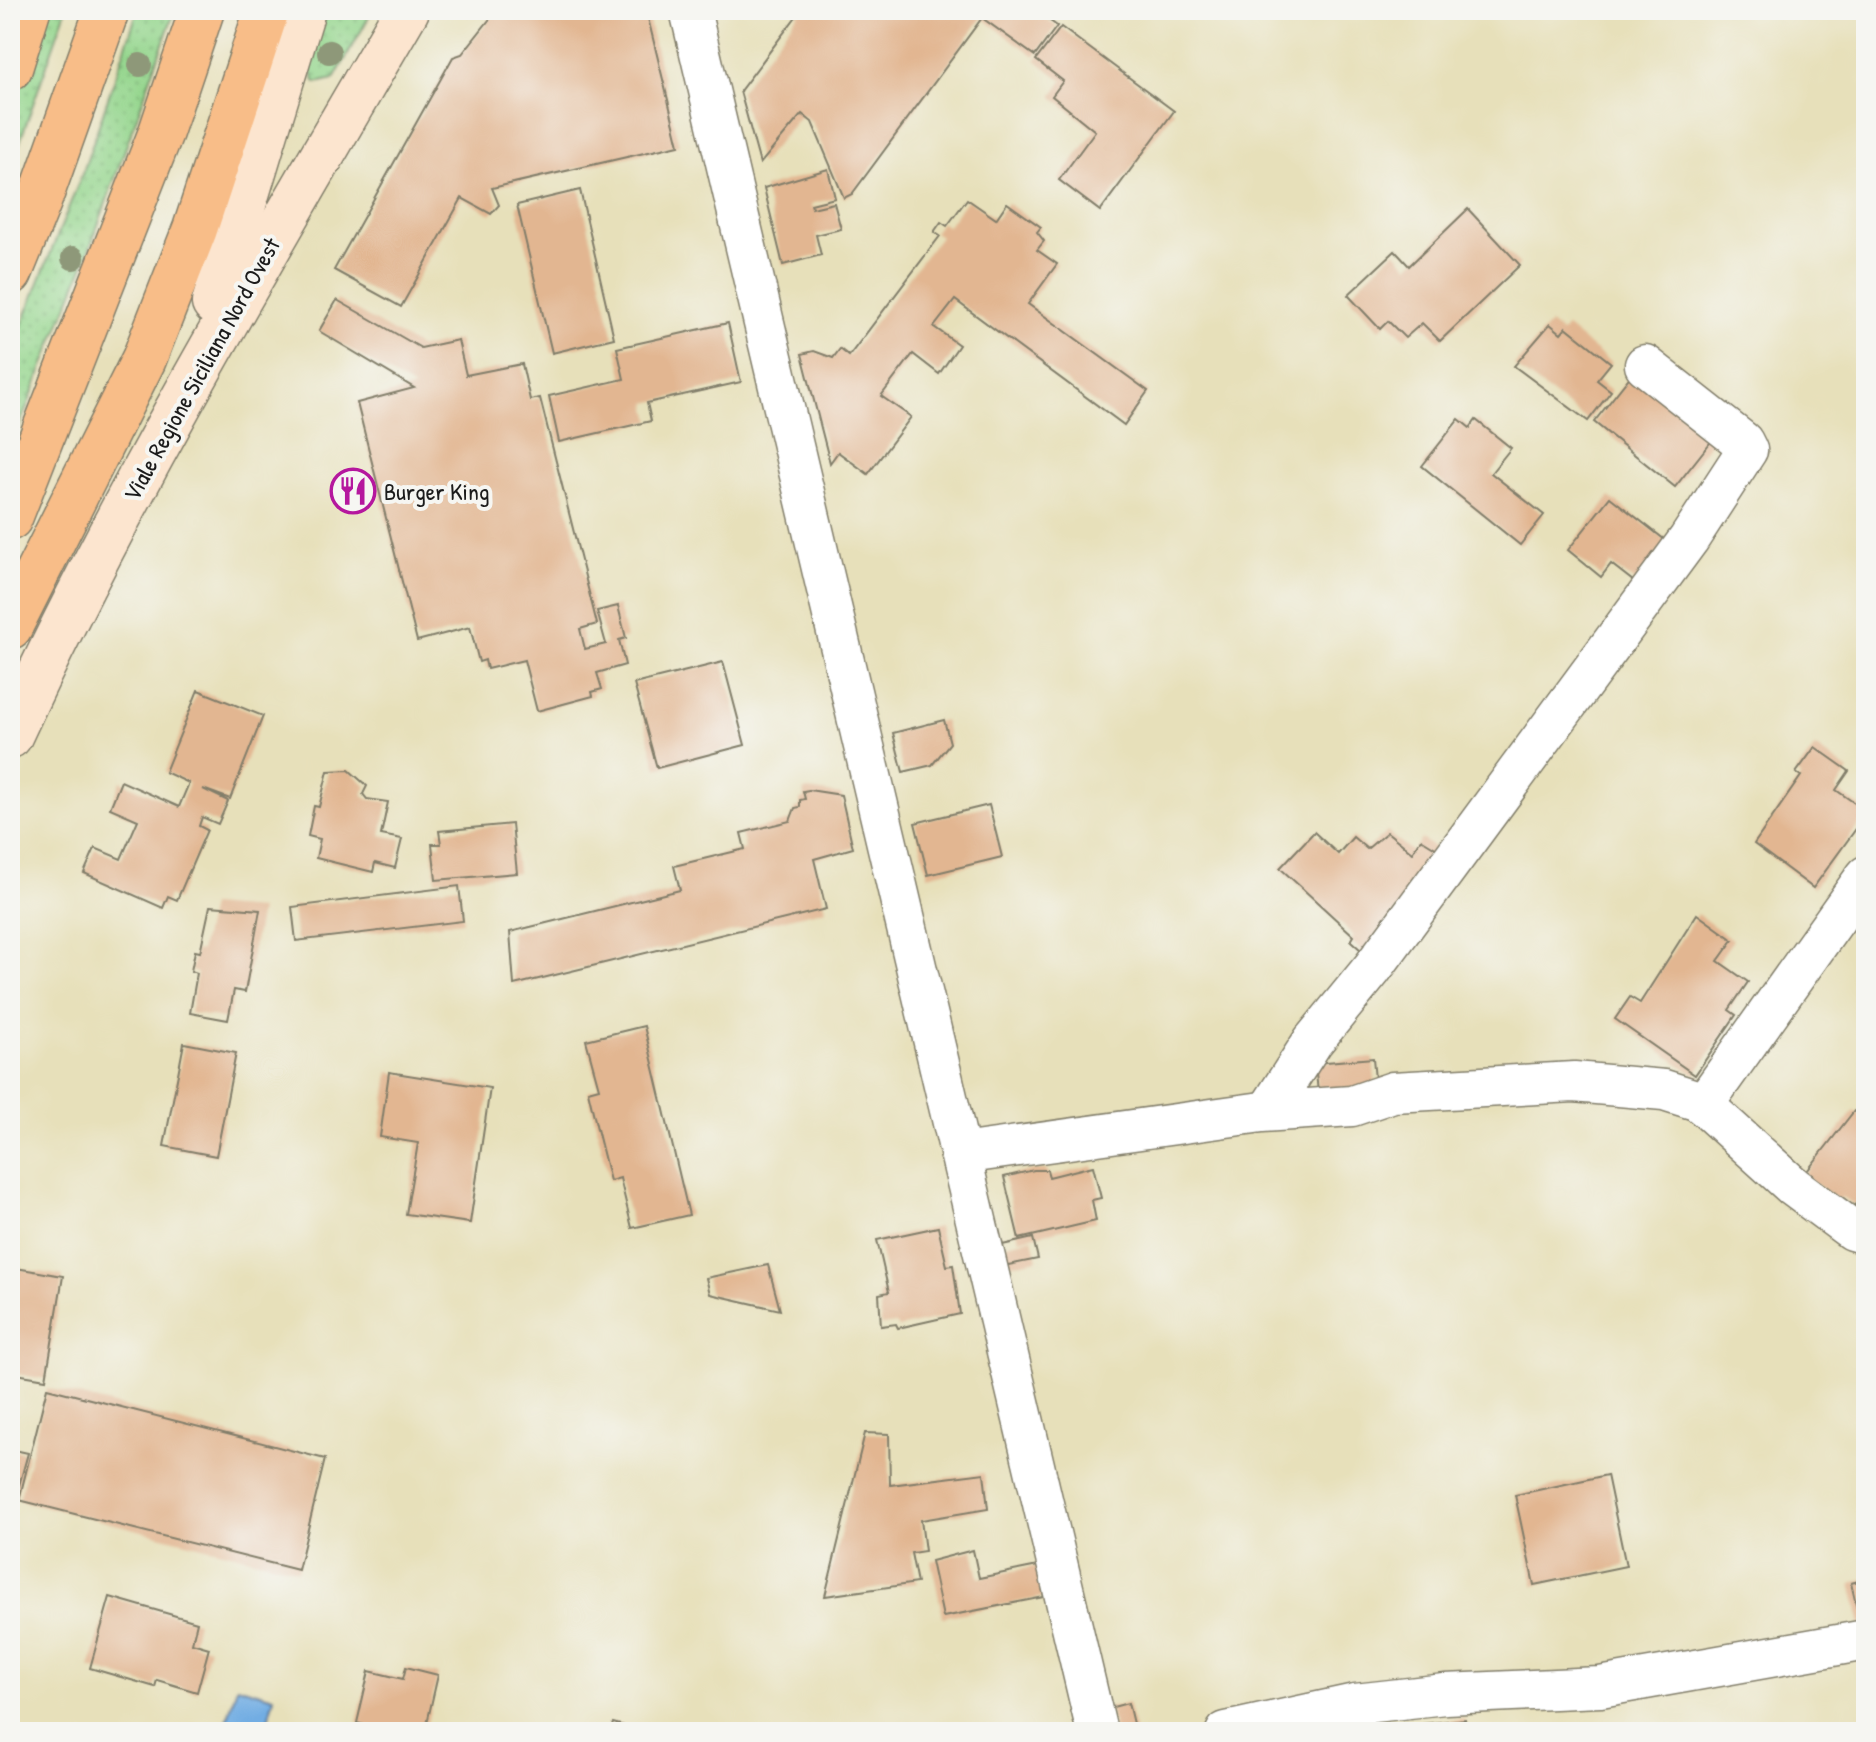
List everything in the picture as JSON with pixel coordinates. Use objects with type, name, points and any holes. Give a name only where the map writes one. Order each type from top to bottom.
[{"type":"main road","points":[[10,68],[28,10]]},
{"type":"main road","points":[[10,273],[40,199],[107,10]]},
{"type":"main road","points":[[10,518],[161,132],[202,10]]},
{"type":"main road","points":[[10,627],[144,359],[195,229],[267,10]]},
{"type":"street","points":[[178,403],[231,255],[303,10]]},
{"type":"street","name":"Viale Regione Siciliana Nord Ovest","points":[[10,736],[49,651],[178,403],[407,10]]},
{"type":"street","points":[[690,10],[1097,1732]]},
{"type":"street","points":[[1268,1111],[1313,1041],[1372,969],[1689,539],[1747,450],[1743,442],[1645,365]]},
{"type":"street","points":[[1703,1105],[1866,876]]},
{"type":"street","points":[[961,1154],[1268,1111],[1352,1106],[1393,1092],[1574,1082],[1664,1090],[1703,1105],[1794,1187],[1852,1230],[1866,1234]]},
{"type":"street","points":[[1226,1732],[1355,1704],[1445,1694],[1600,1687],[1866,1640]]},
{"type":"green space","points":[[45,10],[66,10],[10,170],[10,119]]},
{"type":"green space","points":[[138,10],[175,10],[83,267],[10,449],[10,355],[84,169]]},
{"type":"green space","points":[[321,10],[373,10],[334,79],[316,83],[308,65]]},
{"type":"water","points":[[237,1686],[274,1697],[265,1732],[224,1732]]},
{"type":"building","points":[[497,10],[646,10],[679,145],[492,188],[499,205],[491,214],[462,198],[401,307],[334,270],[453,57],[462,54]]},
{"type":"building","points":[[801,10],[1035,10],[1057,26],[1035,56],[982,18],[852,194],[844,198],[812,122],[802,114],[760,164],[740,91]]},
{"type":"building","points":[[1061,27],[1174,111],[1100,211],[1059,180],[1095,131],[1052,96],[1063,81],[1036,60]]},
{"type":"building","points":[[828,169],[835,198],[811,204],[812,208],[834,203],[841,229],[816,235],[821,255],[783,265],[764,188]]},
{"type":"building","points":[[580,190],[614,338],[552,353],[517,205]]},
{"type":"building","points":[[967,199],[996,219],[1007,203],[1041,227],[1037,232],[1044,241],[1037,250],[1057,264],[1028,304],[1148,391],[1124,425],[955,300],[934,327],[959,345],[939,374],[913,354],[881,396],[911,417],[868,474],[838,452],[830,463],[802,354],[814,351],[833,358],[840,349],[849,356],[940,236],[934,232],[941,222],[947,226]]},
{"type":"building","points":[[1468,209],[1520,265],[1440,341],[1422,323],[1405,338],[1388,321],[1380,329],[1348,295],[1395,251],[1409,266]]},
{"type":"building","points":[[337,300],[421,348],[458,340],[466,375],[522,364],[530,400],[540,398],[597,624],[580,629],[585,649],[606,644],[597,611],[618,606],[626,638],[619,640],[625,665],[597,673],[602,689],[592,692],[593,696],[537,711],[524,660],[487,669],[485,660],[479,662],[470,627],[417,641],[357,403],[414,388],[319,331]]},
{"type":"building","points":[[728,323],[741,382],[647,403],[651,421],[559,442],[549,396],[624,379],[617,348]]},
{"type":"building","points":[[1550,324],[1561,333],[1566,327],[1611,363],[1597,380],[1611,391],[1588,421],[1514,366]]},
{"type":"building","points":[[1632,374],[1713,439],[1675,487],[1594,422]]},
{"type":"building","points":[[1459,419],[1470,428],[1476,420],[1511,448],[1491,473],[1544,515],[1520,545],[1422,466]]},
{"type":"building","points":[[1610,497],[1674,547],[1642,588],[1611,564],[1601,577],[1568,550]]},
{"type":"building","points":[[723,662],[745,745],[657,768],[634,684]]},
{"type":"building","points":[[198,690],[263,716],[230,799],[203,789],[228,801],[218,824],[202,817],[199,826],[207,830],[177,900],[168,896],[163,908],[84,873],[95,848],[121,859],[138,820],[110,808],[121,781],[179,807],[189,783],[165,772]]},
{"type":"building","points":[[944,720],[950,743],[932,765],[903,772],[893,733]]},
{"type":"building","points":[[1815,747],[1849,771],[1836,790],[1866,811],[1866,815],[1813,888],[1754,844],[1801,776],[1796,773]]},
{"type":"building","points":[[349,770],[367,786],[363,794],[367,799],[388,802],[381,835],[402,839],[395,868],[375,863],[373,872],[316,858],[320,839],[308,836],[314,806],[319,807],[328,771]]},
{"type":"building","points":[[803,791],[841,795],[853,848],[814,859],[826,909],[514,985],[510,932],[680,890],[674,866],[745,849],[741,833],[790,821],[795,808],[800,807],[800,800],[805,799]]},
{"type":"building","points":[[989,805],[1002,857],[928,875],[915,823]]},
{"type":"building","points":[[512,824],[517,873],[436,880],[432,844],[441,844],[439,831]]},
{"type":"building","points":[[1314,832],[1338,854],[1353,837],[1367,849],[1387,832],[1412,852],[1421,839],[1442,852],[1372,960],[1351,941],[1354,936],[1280,868]]},
{"type":"building","points":[[459,886],[463,921],[296,941],[292,907]]},
{"type":"building","points":[[210,906],[260,910],[245,992],[234,990],[228,1020],[190,1013],[197,973],[191,971],[195,951],[200,952]]},
{"type":"building","points":[[1697,914],[1733,940],[1718,961],[1748,982],[1729,1010],[1736,1015],[1695,1075],[1615,1019],[1630,997],[1640,1003]]},
{"type":"building","points":[[644,1026],[689,1215],[632,1228],[620,1178],[610,1181],[598,1133],[588,1091],[599,1088],[586,1040]]},
{"type":"building","points":[[184,1043],[236,1053],[216,1156],[164,1146]]},
{"type":"building","points":[[1373,1058],[1376,1090],[1319,1102],[1315,1063]]},
{"type":"building","points":[[389,1072],[490,1088],[470,1223],[406,1214],[418,1143],[380,1137]]},
{"type":"building","points":[[1854,1111],[1866,1119],[1866,1190],[1854,1206],[1842,1197],[1838,1201],[1804,1175]]},
{"type":"building","points":[[1093,1166],[1101,1198],[1092,1200],[1096,1221],[1019,1239],[1004,1177],[1047,1170],[1049,1177]]},
{"type":"building","points":[[938,1227],[947,1266],[953,1265],[960,1314],[898,1328],[896,1324],[881,1326],[879,1294],[889,1292],[877,1240]]},
{"type":"building","points":[[1033,1238],[1038,1259],[1003,1266],[998,1246]]},
{"type":"building","points":[[768,1265],[780,1310],[710,1294],[706,1278]]},
{"type":"building","points":[[10,1267],[63,1276],[46,1379],[10,1373]]},
{"type":"building","points":[[47,1388],[325,1459],[298,1570],[19,1500]]},
{"type":"building","points":[[10,1415],[17,1417],[11,1444],[10,1444]]},
{"type":"building","points":[[865,1433],[889,1434],[890,1485],[984,1473],[988,1509],[921,1520],[925,1551],[911,1553],[917,1583],[825,1596]]},
{"type":"building","points":[[10,1449],[28,1453],[15,1500],[10,1499]]},
{"type":"building","points":[[1607,1475],[1626,1566],[1534,1585],[1515,1495]]},
{"type":"building","points":[[973,1550],[979,1578],[1038,1566],[1044,1597],[943,1617],[931,1561]]},
{"type":"building","points":[[1866,1579],[1866,1624],[1861,1625],[1851,1583]]},
{"type":"building","points":[[110,1597],[197,1622],[192,1643],[209,1648],[197,1692],[157,1680],[155,1687],[90,1668]]},
{"type":"building","points":[[406,1667],[438,1675],[425,1732],[391,1732],[357,1723],[369,1671],[403,1679]]},
{"type":"building","points":[[1128,1703],[1135,1732],[1115,1732],[1109,1708]]},
{"type":"building","points":[[1465,1719],[1467,1732],[1396,1732],[1395,1727]]},
{"type":"building","points":[[613,1723],[643,1731],[643,1732],[610,1732]]},
{"type":"place","name":"Burger King","points":[[353,491]]}]
